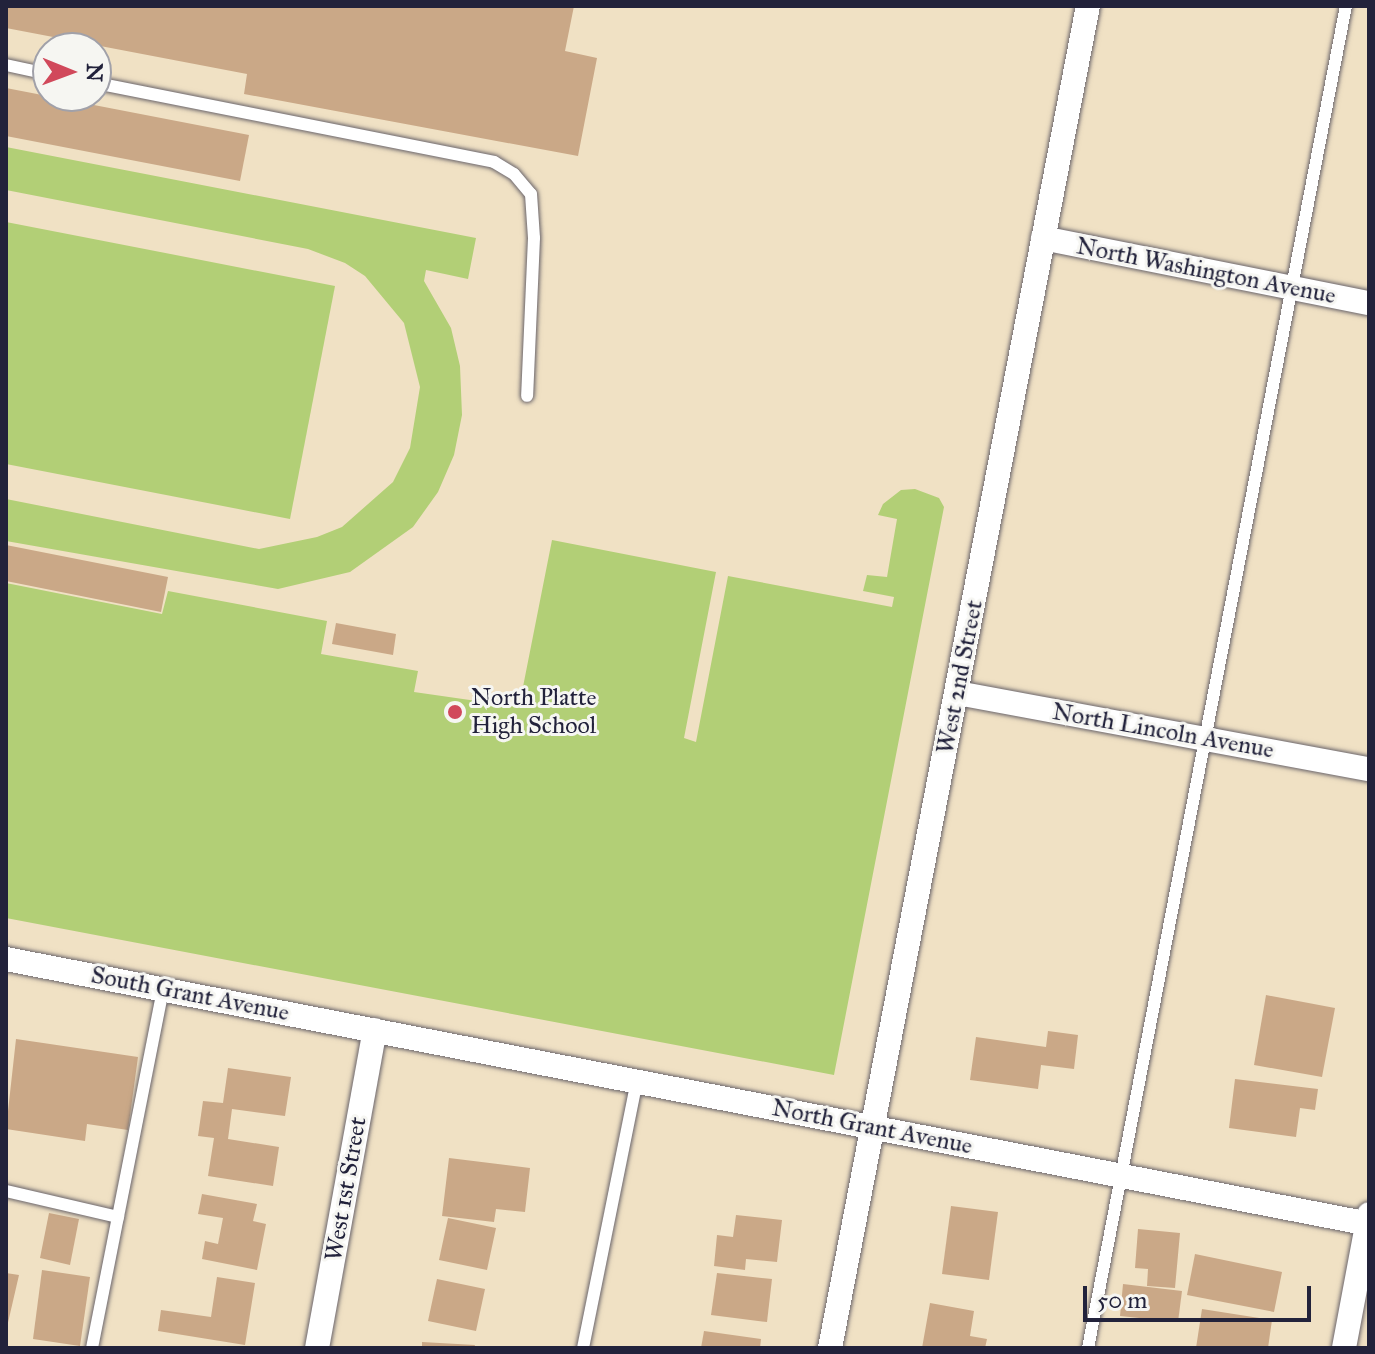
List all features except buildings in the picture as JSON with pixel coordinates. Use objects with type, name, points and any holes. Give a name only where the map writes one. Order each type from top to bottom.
[{"type":"street","name":"West 2nd Street","points":[[830,1348],[1088,6]]},
{"type":"street","name":"North Washington Avenue","points":[[1043,238],[1369,303]]},
{"type":"street","name":"North Lincoln Avenue","points":[[957,693],[1369,769]]},
{"type":"street","name":"South Grant Avenue","points":[[6,959],[375,1030]]},
{"type":"street","name":"North Grant Avenue","points":[[375,1030],[1368,1221]]},
{"type":"street","name":"West 1st Street","points":[[317,1348],[375,1030]]},
{"type":"street","points":[[1344,1348],[1368,1221]]},
{"type":"lane","points":[[1088,1348],[1346,6]]},
{"type":"lane","points":[[6,65],[32,71]]},
{"type":"lane","points":[[112,86],[494,162],[514,174],[531,194],[534,238],[527,396]]},
{"type":"lane","points":[[92,1348],[163,989]]},
{"type":"lane","points":[[583,1348],[637,1081]]},
{"type":"lane","points":[[6,1191],[118,1217]]},
{"type":"green space","points":[[6,147],[476,238],[468,279],[426,270],[424,281],[451,328],[460,366],[462,415],[454,455],[438,492],[413,527],[350,572],[278,589],[6,541],[6,499],[259,549],[317,537],[342,527],[393,482],[410,448],[420,387],[404,323],[365,276],[345,263],[308,249],[6,190]]},
{"type":"green space","points":[[6,222],[335,286],[290,519],[6,464]]},
{"type":"green space","points":[[915,489],[939,498],[944,507],[834,1075],[6,918],[6,583],[162,614],[168,591],[327,621],[321,654],[418,671],[414,692],[519,707],[552,540],[716,572],[684,738],[696,742],[728,576],[892,607],[894,597],[863,591],[867,575],[887,577],[897,519],[878,515],[883,504],[901,490]]},
{"type":"place","name":"North Platte High School","points":[[455,712]]}]
